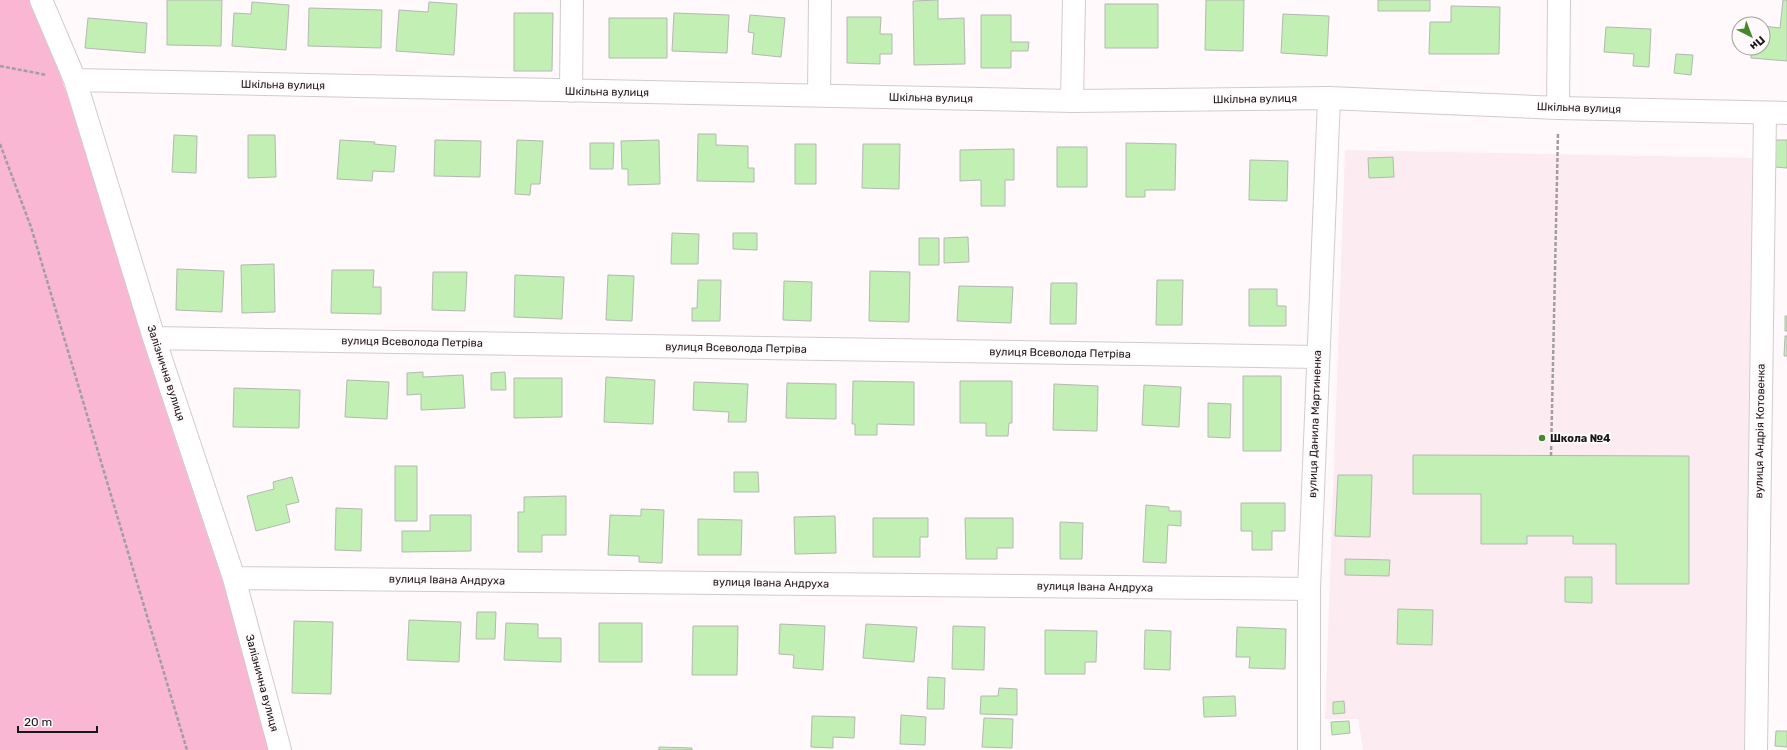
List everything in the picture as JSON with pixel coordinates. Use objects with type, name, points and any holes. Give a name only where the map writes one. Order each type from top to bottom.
[{"type":"street","name":"Залізнична вулиця","points":[[41,0],[75,80],[154,338],[234,578],[280,750]]},
{"type":"street","points":[[571,91],[572,0]]},
{"type":"street","points":[[819,96],[820,0]]},
{"type":"street","points":[[1072,101],[1074,0]]},
{"type":"street","points":[[1558,108],[1559,0]]},
{"type":"street","name":"Шкільна вулиця","points":[[75,80],[1072,101],[1329,98],[1558,108],[1787,113]]},
{"type":"street","name":"вулиця Данила Мартиненка","points":[[1309,750],[1309,589],[1329,98]]},
{"type":"street","name":"вулиця Андрія Котовенка","points":[[1756,750],[1765,113]]},
{"type":"street","name":"вулиця Всеволода Петріва","points":[[154,338],[1318,357]]},
{"type":"street","name":"вулиця Івана Андруха","points":[[234,578],[1309,589]]},
{"type":"path","points":[[0,66],[75,80]]},
{"type":"path","points":[[1551,456],[1558,108]]},
{"type":"path","points":[[0,144],[31,227],[187,750]]},
{"type":"shaded area","points":[[0,0],[34,0],[208,498],[272,750],[0,750]]},
{"type":"shaded area","name":"Школа №4","points":[[1345,150],[1754,158],[1745,750],[1363,750],[1358,719],[1325,719]]},
{"type":"building","points":[[167,0],[222,0],[221,46],[167,45]]},
{"type":"building","points":[[938,0],[938,19],[964,18],[965,64],[914,65],[913,1]]},
{"type":"building","points":[[1206,0],[1244,0],[1243,51],[1205,50]]},
{"type":"building","points":[[1378,0],[1430,0],[1430,11],[1378,11]]},
{"type":"building","points":[[1783,0],[1787,0],[1787,61],[1751,58],[1751,56],[1771,56],[1771,27],[1780,28]]},
{"type":"building","points":[[252,2],[289,5],[286,50],[232,46],[234,13],[251,14]]},
{"type":"building","points":[[429,2],[457,4],[454,55],[396,51],[399,10],[428,12]]},
{"type":"building","points":[[1105,4],[1158,4],[1158,48],[1105,48]]},
{"type":"building","points":[[1451,6],[1500,7],[1499,54],[1429,54],[1430,22],[1451,22]]},
{"type":"building","points":[[309,8],[382,10],[381,48],[308,46]]},
{"type":"building","points":[[514,13],[553,13],[552,71],[514,71]]},
{"type":"building","points":[[674,13],[729,15],[727,53],[672,51]]},
{"type":"building","points":[[1283,14],[1329,16],[1327,56],[1281,53]]},
{"type":"building","points":[[750,15],[785,18],[781,57],[752,54],[754,33],[748,32]]},
{"type":"building","points":[[981,15],[1011,15],[1011,42],[1029,42],[1028,51],[1011,51],[1011,68],[981,68]]},
{"type":"building","points":[[847,17],[881,17],[880,34],[892,34],[892,54],[880,54],[880,64],[847,63]]},
{"type":"building","points":[[88,18],[147,23],[145,53],[85,48]]},
{"type":"building","points":[[609,18],[667,18],[667,58],[609,58]]},
{"type":"building","points":[[1606,27],[1651,29],[1649,67],[1633,66],[1634,54],[1604,52]]},
{"type":"building","points":[[1676,54],[1693,55],[1691,75],[1674,73]]},
{"type":"building","points":[[698,134],[716,134],[716,145],[748,146],[748,168],[754,168],[754,182],[697,181]]},
{"type":"building","points":[[174,135],[197,136],[196,173],[172,172]]},
{"type":"building","points":[[248,135],[275,135],[276,177],[248,178]]},
{"type":"building","points":[[340,140],[375,142],[374,144],[396,146],[394,172],[373,171],[372,181],[337,179]]},
{"type":"building","points":[[435,140],[481,141],[480,177],[434,176]]},
{"type":"building","points":[[517,140],[543,141],[540,184],[531,184],[530,195],[515,194]]},
{"type":"building","points":[[659,140],[660,184],[628,185],[628,169],[622,169],[621,141]]},
{"type":"building","points":[[1775,140],[1787,140],[1787,168],[1774,167]]},
{"type":"building","points":[[590,143],[614,143],[613,169],[590,169]]},
{"type":"building","points":[[1126,143],[1176,144],[1175,190],[1145,190],[1145,197],[1126,197]]},
{"type":"building","points":[[795,144],[816,144],[816,184],[795,184]]},
{"type":"building","points":[[863,144],[900,144],[899,189],[862,188]]},
{"type":"building","points":[[1057,147],[1087,147],[1087,187],[1057,187]]},
{"type":"building","points":[[1014,149],[1014,180],[1005,180],[1005,206],[981,206],[981,180],[960,181],[960,150]]},
{"type":"building","points":[[1393,157],[1394,177],[1369,178],[1368,158]]},
{"type":"building","points":[[1250,160],[1288,161],[1287,201],[1249,200]]},
{"type":"building","points":[[672,233],[699,234],[698,264],[671,264]]},
{"type":"building","points":[[733,233],[757,233],[757,250],[733,249]]},
{"type":"building","points":[[968,237],[969,262],[944,263],[944,238]]},
{"type":"building","points":[[919,238],[939,238],[939,265],[919,265]]},
{"type":"building","points":[[274,264],[275,312],[242,313],[241,265]]},
{"type":"building","points":[[177,269],[224,271],[222,312],[176,310]]},
{"type":"building","points":[[332,270],[374,270],[373,287],[381,287],[381,314],[331,313]]},
{"type":"building","points":[[870,271],[910,272],[909,322],[869,321]]},
{"type":"building","points":[[433,272],[467,272],[465,311],[432,310]]},
{"type":"building","points":[[515,275],[564,277],[562,319],[514,317]]},
{"type":"building","points":[[608,275],[634,276],[632,321],[606,320]]},
{"type":"building","points":[[698,280],[721,280],[720,321],[692,321],[692,308],[697,308]]},
{"type":"building","points":[[1157,280],[1183,280],[1182,325],[1156,325]]},
{"type":"building","points":[[784,281],[812,282],[811,321],[783,320]]},
{"type":"building","points":[[1051,283],[1077,283],[1076,324],[1050,324]]},
{"type":"building","points":[[959,286],[1013,287],[1011,323],[957,321]]},
{"type":"building","points":[[1249,289],[1277,289],[1277,306],[1286,306],[1286,326],[1249,326]]},
{"type":"building","points":[[1785,316],[1787,316],[1787,331],[1785,331]]},
{"type":"building","points":[[1785,336],[1787,336],[1787,356],[1784,356]]},
{"type":"building","points":[[423,372],[423,377],[463,375],[465,408],[421,410],[421,394],[407,395],[407,373]]},
{"type":"building","points":[[505,372],[506,390],[491,390],[491,373]]},
{"type":"building","points":[[1243,376],[1281,376],[1281,451],[1243,451]]},
{"type":"building","points":[[606,377],[655,380],[653,424],[604,422]]},
{"type":"building","points":[[514,378],[562,378],[562,417],[514,418]]},
{"type":"building","points":[[347,380],[389,382],[387,419],[345,417]]},
{"type":"building","points":[[853,381],[914,382],[914,425],[877,424],[877,435],[855,435],[855,424],[852,424]]},
{"type":"building","points":[[960,381],[1012,381],[1012,423],[1009,423],[1008,436],[986,436],[986,423],[960,423]]},
{"type":"building","points":[[694,382],[748,384],[746,422],[728,422],[729,412],[693,410]]},
{"type":"building","points":[[787,383],[836,384],[836,419],[786,418]]},
{"type":"building","points":[[1054,384],[1098,386],[1097,431],[1053,430]]},
{"type":"building","points":[[1144,385],[1181,387],[1179,427],[1142,425]]},
{"type":"building","points":[[234,388],[300,390],[299,428],[233,427]]},
{"type":"building","points":[[1208,403],[1231,404],[1230,438],[1208,437]]},
{"type":"building","points":[[1413,455],[1689,456],[1689,584],[1616,584],[1616,544],[1573,544],[1573,536],[1527,536],[1527,544],[1481,544],[1481,494],[1413,494]]},
{"type":"building","points":[[395,466],[417,466],[417,521],[395,521]]},
{"type":"building","points":[[734,472],[758,472],[759,492],[734,492]]},
{"type":"building","points":[[1338,475],[1372,475],[1370,537],[1335,536]]},
{"type":"building","points":[[292,477],[299,502],[286,505],[290,522],[256,531],[247,496],[274,489],[273,482]]},
{"type":"building","points":[[566,496],[566,535],[542,535],[542,552],[518,552],[518,512],[524,512],[524,497]]},
{"type":"building","points":[[1241,503],[1285,503],[1285,531],[1272,531],[1272,550],[1252,550],[1252,531],[1241,531]]},
{"type":"building","points":[[1146,505],[1169,507],[1169,511],[1181,511],[1181,526],[1168,525],[1166,563],[1143,562]]},
{"type":"building","points":[[336,508],[362,509],[361,551],[335,550]]},
{"type":"building","points":[[641,509],[664,510],[662,563],[639,562],[639,556],[608,555],[610,515],[641,516]]},
{"type":"building","points":[[430,515],[471,515],[471,551],[402,552],[402,531],[430,531]]},
{"type":"building","points":[[835,516],[836,553],[795,554],[794,517]]},
{"type":"building","points":[[873,518],[928,518],[928,537],[920,537],[920,557],[873,557]]},
{"type":"building","points":[[965,518],[1013,518],[1013,548],[997,548],[997,559],[966,559]]},
{"type":"building","points":[[698,519],[742,520],[741,555],[698,555]]},
{"type":"building","points":[[1060,522],[1083,523],[1082,559],[1060,559]]},
{"type":"building","points":[[1345,559],[1390,560],[1389,576],[1345,575]]},
{"type":"building","points":[[1565,577],[1592,577],[1592,603],[1565,602]]},
{"type":"building","points":[[1398,609],[1433,610],[1432,645],[1397,644]]},
{"type":"building","points":[[477,612],[496,612],[495,639],[476,639]]},
{"type":"building","points":[[409,620],[461,622],[459,662],[407,660]]},
{"type":"building","points":[[294,621],[333,622],[331,694],[292,693]]},
{"type":"building","points":[[506,623],[538,624],[538,638],[561,638],[561,662],[504,660]]},
{"type":"building","points":[[599,623],[642,623],[642,662],[599,662]]},
{"type":"building","points":[[780,624],[825,626],[823,670],[793,668],[794,655],[779,654]]},
{"type":"building","points":[[866,624],[917,627],[914,662],[863,658]]},
{"type":"building","points":[[693,626],[738,626],[737,675],[692,675]]},
{"type":"building","points":[[953,626],[985,627],[984,670],[952,669]]},
{"type":"building","points":[[1237,627],[1286,629],[1285,669],[1249,668],[1250,657],[1236,657]]},
{"type":"building","points":[[1045,630],[1097,631],[1096,662],[1085,662],[1085,674],[1045,674]]},
{"type":"building","points":[[1145,630],[1171,631],[1170,670],[1144,669]]},
{"type":"building","points":[[928,677],[945,678],[944,709],[927,709]]},
{"type":"building","points":[[999,688],[1017,689],[1017,715],[980,714],[981,696],[998,696]]},
{"type":"building","points":[[1235,696],[1236,716],[1204,717],[1203,697]]},
{"type":"building","points":[[1344,701],[1345,713],[1333,714],[1333,702]]},
{"type":"building","points":[[901,715],[926,717],[925,745],[900,744]]},
{"type":"building","points":[[812,716],[855,717],[854,738],[833,737],[833,748],[811,747]]},
{"type":"building","points":[[984,718],[1013,719],[1012,748],[982,747]]},
{"type":"building","points":[[1349,721],[1350,733],[1332,735],[1331,722]]},
{"type":"building","points":[[1776,731],[1787,731],[1787,747],[1775,746]]},
{"type":"building","points":[[659,747],[692,748],[692,750],[659,750]]},
{"type":"place","name":"Школа №4","points":[[1542,438]]}]
